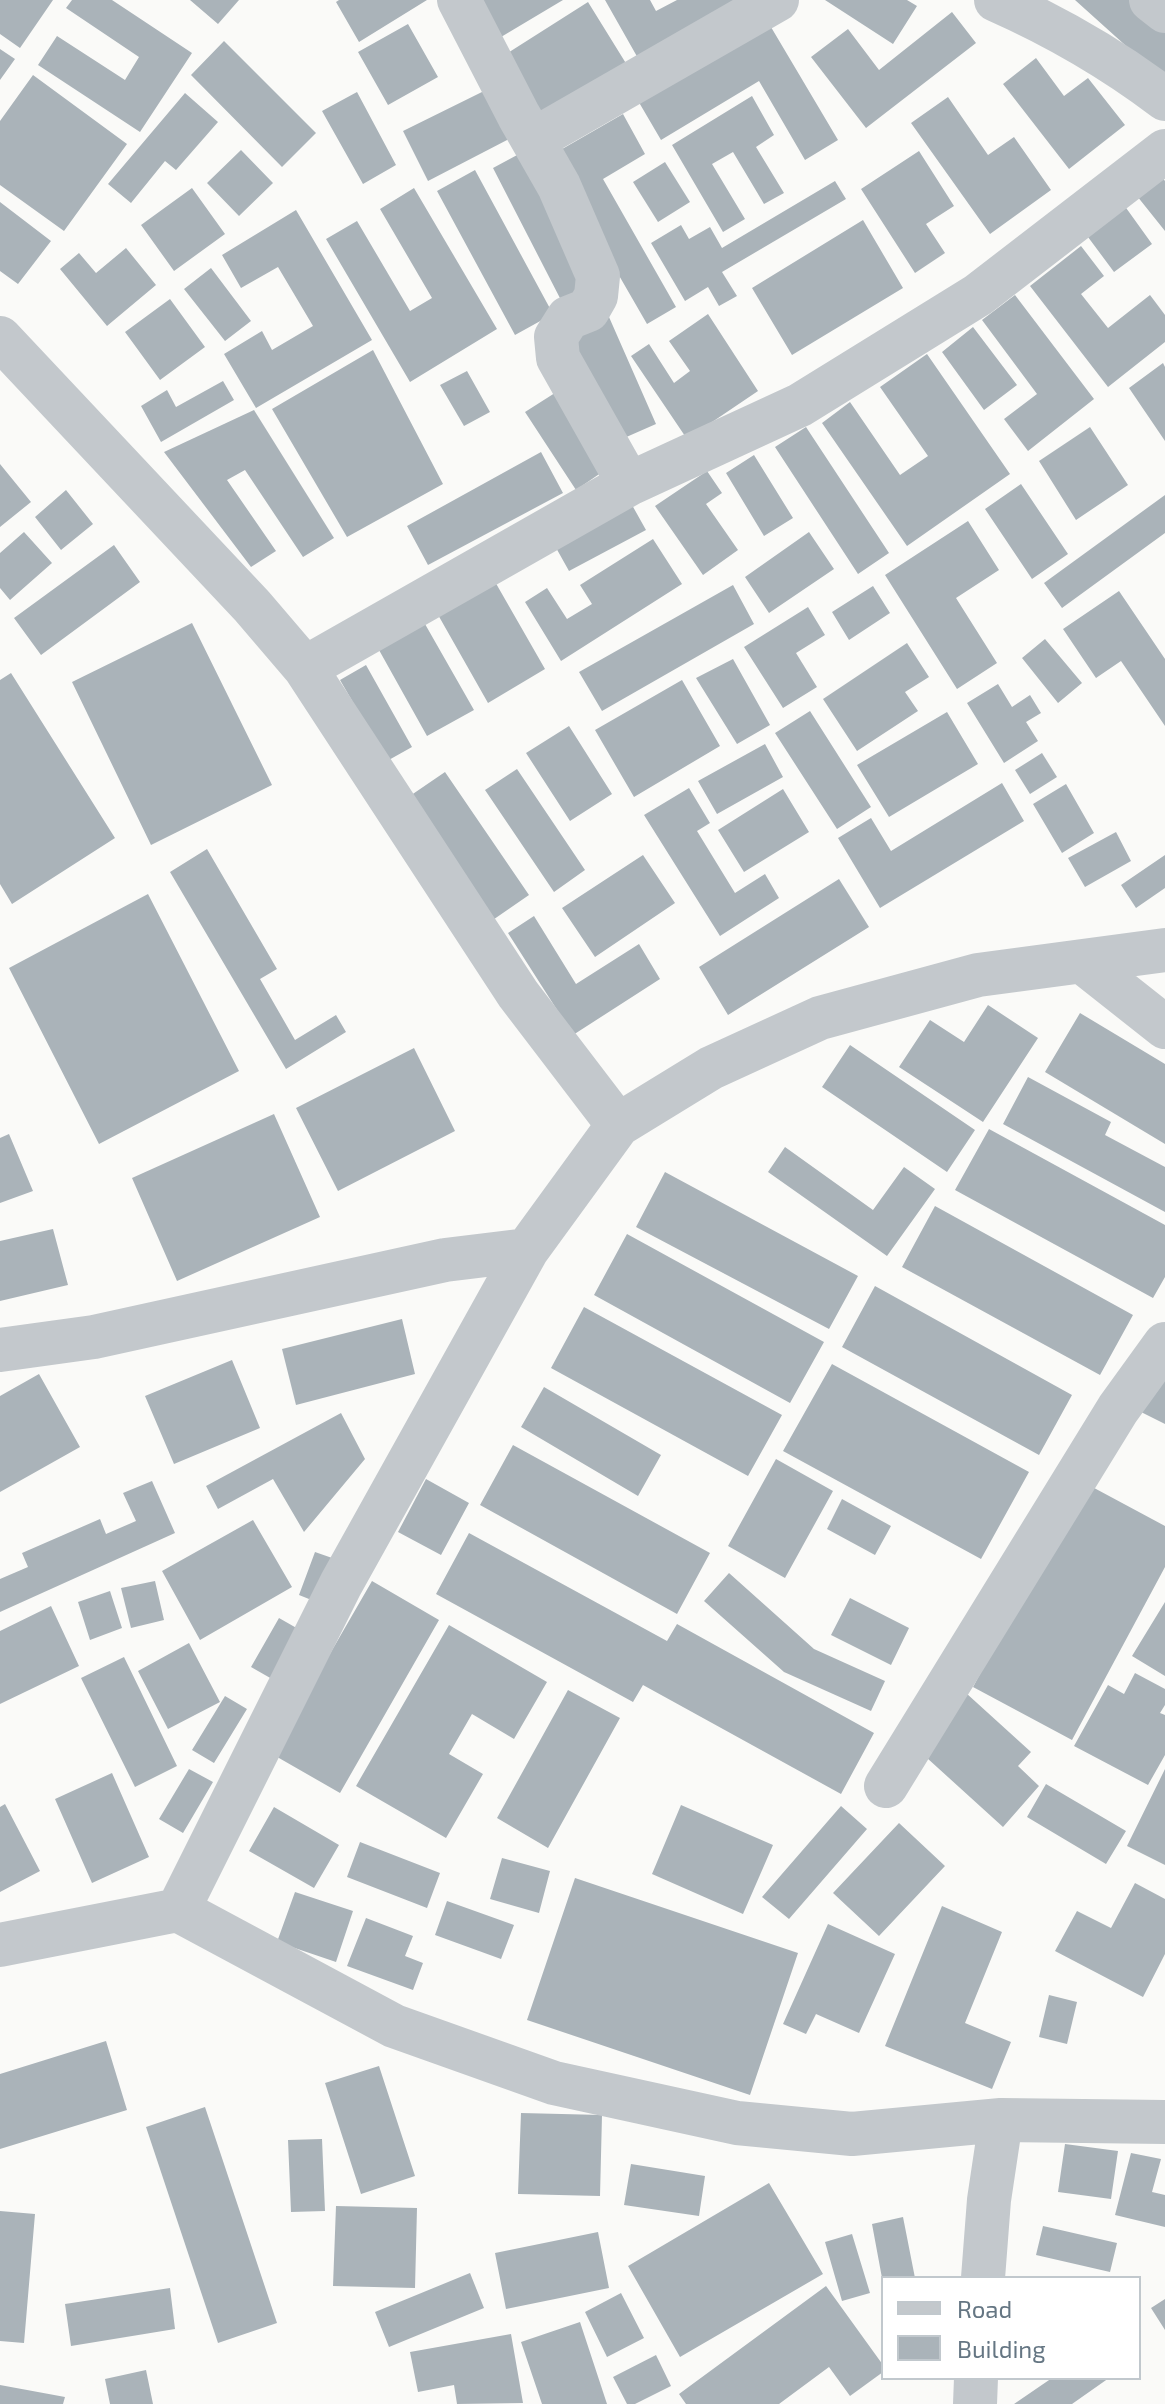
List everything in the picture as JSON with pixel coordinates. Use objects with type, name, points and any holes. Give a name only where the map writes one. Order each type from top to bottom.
[{"type":"street","points":[[459,0],[559,186],[598,276],[596,296],[588,310],[568,318],[556,337],[558,358],[629,484]]},
{"type":"street","points":[[533,140],[777,0]]},
{"type":"street","points":[[996,0],[1039,19],[1121,65],[1165,99]]},
{"type":"street","points":[[1151,0],[1165,11]]},
{"type":"street","points":[[305,668],[629,484],[800,405],[978,295],[1165,151]]},
{"type":"street","points":[[0,338],[252,606],[305,668],[518,994],[618,1125]]},
{"type":"street","points":[[178,1910],[341,1584],[527,1250],[618,1125],[711,1068],[820,1018],[978,975],[1165,950]]},
{"type":"street","points":[[1084,963],[1165,1027]]},
{"type":"street","points":[[0,1350],[94,1337],[445,1260],[527,1250]]},
{"type":"street","points":[[886,1786],[1118,1409],[1165,1344]]},
{"type":"street","points":[[0,1945],[178,1910],[394,2026],[554,2083],[737,2123],[852,2134],[1001,2120],[1165,2122]]},
{"type":"street","points":[[983,2276],[989,2200],[1001,2120]]},
{"type":"building","points":[[0,0],[53,0],[20,48],[0,34]]},
{"type":"building","points":[[72,0],[112,0],[192,53],[140,132],[38,65],[57,36],[125,80],[139,57],[66,8]]},
{"type":"building","points":[[190,0],[239,0],[218,24]]},
{"type":"building","points":[[427,0],[359,42],[336,2]]},
{"type":"building","points":[[480,0],[563,0],[501,37]]},
{"type":"building","points":[[605,0],[650,0],[656,11],[677,0],[745,0],[639,60]]},
{"type":"building","points":[[825,0],[907,0],[917,6],[893,44]]},
{"type":"building","points":[[1075,0],[1133,0],[1165,29],[1165,81]]},
{"type":"building","points":[[588,2],[627,65],[542,119],[503,56]]},
{"type":"building","points":[[952,12],[976,43],[866,128],[811,57],[848,29],[879,70]]},
{"type":"building","points":[[768,22],[838,140],[805,160],[759,81],[661,140],[637,99]]},
{"type":"building","points":[[408,24],[438,77],[388,105],[358,52]]},
{"type":"building","points":[[224,41],[316,133],[282,167],[191,75]]},
{"type":"building","points":[[0,49],[15,59],[0,80]]},
{"type":"building","points":[[1036,58],[1064,96],[1088,78],[1125,125],[1069,169],[1003,84]]},
{"type":"building","points":[[33,75],[127,144],[64,231],[0,185],[0,121]]},
{"type":"building","points":[[484,91],[509,139],[428,181],[403,131]]},
{"type":"building","points":[[357,92],[396,165],[363,184],[322,111]]},
{"type":"building","points":[[185,93],[218,122],[176,170],[165,161],[131,203],[108,184]]},
{"type":"building","points":[[752,96],[774,135],[756,147],[784,193],[764,204],[733,152],[712,164],[745,219],[723,232],[672,145]]},
{"type":"building","points":[[948,97],[988,155],[1014,137],[1051,190],[990,234],[911,123]]},
{"type":"building","points":[[623,114],[645,154],[603,179],[676,307],[647,324],[550,156]]},
{"type":"building","points":[[241,150],[273,183],[239,216],[207,183]]},
{"type":"building","points":[[919,151],[954,206],[926,224],[945,253],[915,273],[861,189]]},
{"type":"building","points":[[519,154],[588,291],[563,304],[493,168]]},
{"type":"building","points":[[665,162],[690,202],[658,222],[633,182]]},
{"type":"building","points":[[475,170],[553,314],[515,335],[437,191]]},
{"type":"building","points":[[1162,177],[1165,181],[1165,231],[1137,196]]},
{"type":"building","points":[[835,181],[846,199],[722,272],[737,296],[719,306],[708,287],[685,301],[651,243],[681,225],[689,239],[710,227],[722,248]]},
{"type":"building","points":[[192,188],[225,234],[174,271],[141,225]]},
{"type":"building","points":[[414,188],[497,329],[410,382],[326,239],[357,221],[410,311],[432,298],[380,209]]},
{"type":"building","points":[[0,202],[51,241],[18,284],[0,271]]},
{"type":"building","points":[[1124,205],[1152,244],[1114,272],[1085,233]]},
{"type":"building","points":[[296,210],[372,340],[256,408],[224,354],[262,331],[272,350],[313,326],[278,267],[241,288],[222,255]]},
{"type":"building","points":[[863,220],[903,288],[792,355],[752,288]]},
{"type":"building","points":[[1081,246],[1104,276],[1081,294],[1108,328],[1150,295],[1165,315],[1165,342],[1108,387],[1030,286]]},
{"type":"building","points":[[126,248],[156,285],[107,326],[60,269],[79,253],[96,273]]},
{"type":"building","points":[[211,268],[251,321],[225,341],[184,289]]},
{"type":"building","points":[[1015,295],[1094,399],[1028,451],[1004,419],[1037,394],[982,320]]},
{"type":"building","points":[[170,299],[205,347],[160,380],[125,332]]},
{"type":"building","points":[[708,314],[758,391],[687,439],[631,356],[649,344],[674,383],[690,371],[669,341]]},
{"type":"building","points":[[609,317],[656,424],[615,442],[569,335]]},
{"type":"building","points":[[973,327],[1017,385],[984,410],[942,352]]},
{"type":"building","points":[[373,350],[443,484],[347,537],[272,409]]},
{"type":"building","points":[[927,354],[1010,474],[907,546],[822,423],[850,402],[900,475],[928,456],[880,387]]},
{"type":"building","points":[[1163,363],[1165,367],[1165,441],[1129,388]]},
{"type":"building","points":[[467,371],[490,412],[464,426],[440,385]]},
{"type":"building","points":[[223,381],[234,400],[161,442],[141,406],[167,390],[176,407]]},
{"type":"building","points":[[558,391],[608,468],[576,490],[525,412]]},
{"type":"building","points":[[254,410],[334,538],[303,557],[245,470],[227,480],[276,551],[251,567],[164,452]]},
{"type":"building","points":[[806,427],[889,553],[858,574],[775,447]]},
{"type":"building","points":[[1090,427],[1128,485],[1076,520],[1039,461]]},
{"type":"building","points":[[541,452],[563,493],[428,565],[407,526]]},
{"type":"building","points":[[754,455],[793,518],[764,536],[726,473]]},
{"type":"building","points":[[0,464],[31,502],[0,527]]},
{"type":"building","points":[[707,471],[722,493],[706,504],[738,550],[703,575],[655,506]]},
{"type":"building","points":[[1021,484],[1068,554],[1032,579],[985,509]]},
{"type":"building","points":[[66,490],[93,524],[61,550],[35,517]]},
{"type":"building","points":[[1165,495],[1165,533],[1062,608],[1044,583]]},
{"type":"building","points":[[632,505],[646,530],[569,571],[555,546]]},
{"type":"building","points":[[968,521],[999,570],[956,598],[997,663],[957,689],[885,575]]},
{"type":"building","points":[[24,532],[52,563],[10,600],[0,588],[0,553]]},
{"type":"building","points":[[809,532],[834,569],[769,613],[745,577]]},
{"type":"building","points":[[653,539],[682,584],[561,661],[525,602],[547,588],[567,619],[592,604],[580,585]]},
{"type":"building","points":[[114,545],[140,582],[41,655],[14,618]]},
{"type":"building","points":[[494,580],[545,669],[488,703],[437,613]]},
{"type":"building","points":[[733,585],[754,624],[602,711],[579,672]]},
{"type":"building","points":[[873,586],[890,613],[849,640],[832,612]]},
{"type":"building","points":[[1119,591],[1165,659],[1165,726],[1121,661],[1096,678],[1063,629]]},
{"type":"building","points":[[808,607],[825,635],[796,653],[817,687],[783,708],[744,647]]},
{"type":"building","points":[[192,623],[272,785],[151,845],[72,682]]},
{"type":"building","points":[[425,624],[474,710],[427,736],[379,650]]},
{"type":"building","points":[[1045,639],[1082,683],[1058,703],[1022,658]]},
{"type":"building","points":[[907,643],[929,677],[905,692],[918,711],[857,751],[823,699]]},
{"type":"building","points":[[733,659],[770,725],[737,744],[696,678]]},
{"type":"building","points":[[366,665],[412,747],[387,761],[340,680]]},
{"type":"building","points":[[11,673],[115,838],[12,904],[0,884],[0,680]]},
{"type":"building","points":[[682,680],[720,746],[634,797],[595,730]]},
{"type":"building","points":[[998,684],[1012,707],[1030,695],[1041,713],[1026,722],[1038,741],[1004,763],[967,703]]},
{"type":"building","points":[[810,711],[871,807],[837,829],[775,733]]},
{"type":"building","points":[[947,712],[978,764],[889,817],[857,765]]},
{"type":"building","points":[[569,726],[612,794],[570,821],[526,753]]},
{"type":"building","points":[[765,744],[783,777],[717,814],[698,781]]},
{"type":"building","points":[[1042,753],[1057,777],[1030,794],[1015,770]]},
{"type":"building","points":[[517,769],[585,870],[554,892],[485,790]]},
{"type":"building","points":[[445,772],[529,895],[487,924],[404,800]]},
{"type":"building","points":[[1002,783],[1024,821],[880,908],[838,838],[871,818],[891,851]]},
{"type":"building","points":[[1066,784],[1094,833],[1062,853],[1033,804]]},
{"type":"building","points":[[689,788],[710,823],[697,831],[735,893],[765,874],[779,898],[720,936],[644,815]]},
{"type":"building","points":[[783,789],[809,832],[744,872],[718,830]]},
{"type":"building","points":[[1116,832],[1131,861],[1085,887],[1068,858]]},
{"type":"building","points":[[207,849],[277,969],[260,979],[295,1040],[336,1015],[346,1032],[286,1069],[170,872]]},
{"type":"building","points":[[643,855],[675,903],[595,957],[562,908]]},
{"type":"building","points":[[1165,855],[1165,888],[1136,908],[1121,885]]},
{"type":"building","points":[[839,879],[869,927],[728,1015],[699,967]]},
{"type":"building","points":[[148,894],[239,1071],[99,1144],[9,968]]},
{"type":"building","points":[[534,916],[576,984],[639,944],[660,979],[573,1035],[508,933]]},
{"type":"building","points":[[988,1005],[1038,1038],[983,1122],[899,1067],[930,1020],[964,1042]]},
{"type":"building","points":[[1080,1013],[1165,1064],[1165,1144],[1045,1072]]},
{"type":"building","points":[[850,1045],[975,1130],[947,1172],[822,1087]]},
{"type":"building","points":[[414,1048],[455,1131],[338,1191],[296,1108]]},
{"type":"building","points":[[1028,1077],[1111,1122],[1105,1135],[1165,1167],[1165,1212],[1003,1124]]},
{"type":"building","points":[[274,1114],[320,1217],[177,1281],[132,1178]]},
{"type":"building","points":[[989,1129],[1165,1225],[1165,1277],[1153,1298],[955,1190]]},
{"type":"building","points":[[9,1134],[33,1191],[0,1203],[0,1138]]},
{"type":"building","points":[[785,1147],[873,1210],[904,1167],[935,1189],[887,1256],[768,1172]]},
{"type":"building","points":[[665,1172],[858,1276],[829,1329],[636,1227]]},
{"type":"building","points":[[935,1206],[1133,1315],[1100,1375],[902,1267]]},
{"type":"building","points":[[53,1229],[68,1285],[0,1301],[0,1241]]},
{"type":"building","points":[[627,1234],[824,1342],[790,1403],[594,1295]]},
{"type":"building","points":[[875,1286],[1072,1395],[1039,1455],[842,1347]]},
{"type":"building","points":[[584,1307],[782,1415],[748,1476],[551,1368]]},
{"type":"building","points":[[402,1319],[415,1374],[296,1405],[282,1349]]},
{"type":"building","points":[[232,1360],[260,1428],[174,1464],[145,1396]]},
{"type":"building","points":[[832,1364],[1029,1472],[981,1559],[783,1451]]},
{"type":"building","points":[[1165,1366],[1165,1424],[1141,1412]]},
{"type":"building","points":[[39,1374],[80,1447],[0,1492],[0,1396]]},
{"type":"building","points":[[544,1387],[661,1455],[638,1496],[521,1427]]},
{"type":"building","points":[[341,1413],[365,1459],[304,1532],[273,1479],[218,1509],[206,1486]]},
{"type":"building","points":[[513,1445],[710,1553],[677,1614],[480,1505]]},
{"type":"building","points":[[776,1459],[833,1491],[785,1578],[728,1546]]},
{"type":"building","points":[[426,1479],[469,1503],[441,1555],[398,1532]]},
{"type":"building","points":[[152,1481],[175,1533],[0,1612],[0,1579],[28,1567],[22,1553],[100,1519],[106,1534],[136,1521],[123,1493]]},
{"type":"building","points":[[1083,1482],[1165,1526],[1165,1567],[1072,1740],[973,1687]]},
{"type":"building","points":[[842,1499],[891,1526],[875,1555],[827,1529]]},
{"type":"building","points":[[253,1520],[292,1587],[200,1640],[162,1571]]},
{"type":"building","points":[[469,1533],[667,1641],[677,1624],[874,1733],[841,1794],[643,1685],[633,1702],[436,1594]]},
{"type":"building","points":[[315,1552],[335,1559],[319,1603],[299,1595]]},
{"type":"building","points":[[729,1573],[814,1649],[885,1681],[871,1711],[784,1672],[704,1601]]},
{"type":"building","points":[[155,1581],[164,1620],[131,1628],[121,1588]]},
{"type":"building","points":[[372,1581],[439,1620],[340,1793],[272,1754]]},
{"type":"building","points":[[110,1591],[122,1628],[90,1640],[78,1602]]},
{"type":"building","points":[[850,1598],[909,1628],[891,1665],[831,1635]]},
{"type":"building","points":[[1165,1602],[1165,1676],[1132,1656]]},
{"type":"building","points":[[51,1606],[79,1666],[0,1704],[0,1631]]},
{"type":"building","points":[[279,1618],[300,1630],[272,1679],[251,1667]]},
{"type":"building","points":[[449,1625],[547,1682],[514,1739],[472,1714],[449,1754],[483,1774],[446,1838],[356,1786]]},
{"type":"building","points":[[189,1643],[220,1702],[168,1729],[138,1671]]},
{"type":"building","points":[[124,1657],[177,1766],[135,1787],[81,1678]]},
{"type":"building","points":[[1135,1673],[1165,1689],[1165,1705],[1160,1713],[1165,1715],[1165,1755],[1148,1785],[1074,1746],[1108,1685],[1124,1694]]},
{"type":"building","points":[[568,1690],[620,1718],[548,1848],[497,1818]]},
{"type":"building","points":[[966,1693],[1031,1752],[1018,1766],[1039,1786],[1003,1827],[916,1748]]},
{"type":"building","points":[[225,1696],[247,1709],[214,1763],[192,1750]]},
{"type":"building","points":[[189,1769],[213,1782],[183,1833],[159,1819]]},
{"type":"building","points":[[1165,1769],[1165,1865],[1127,1846]]},
{"type":"building","points":[[112,1773],[149,1857],[92,1883],[55,1799]]},
{"type":"building","points":[[1046,1784],[1126,1831],[1106,1864],[1027,1817]]},
{"type":"building","points":[[5,1804],[40,1871],[0,1892],[0,1807]]},
{"type":"building","points":[[681,1805],[773,1845],[743,1914],[652,1874]]},
{"type":"building","points":[[841,1806],[867,1829],[789,1919],[762,1897]]},
{"type":"building","points":[[274,1807],[339,1845],[314,1888],[249,1851]]},
{"type":"building","points":[[899,1823],[945,1866],[879,1936],[833,1893]]},
{"type":"building","points":[[360,1842],[440,1873],[427,1908],[347,1877]]},
{"type":"building","points":[[502,1858],[550,1871],[539,1913],[490,1899]]},
{"type":"building","points":[[575,1878],[798,1953],[750,2095],[527,2020]]},
{"type":"building","points":[[1135,1883],[1165,1899],[1165,1954],[1143,1997],[1055,1951],[1077,1911],[1111,1928]]},
{"type":"building","points":[[295,1892],[353,1911],[336,1962],[277,1942]]},
{"type":"building","points":[[447,1901],[514,1925],[501,1959],[435,1935]]},
{"type":"building","points":[[942,1906],[1002,1932],[965,2023],[1011,2042],[992,2089],[885,2046]]},
{"type":"building","points":[[366,1918],[413,1936],[405,1956],[423,1963],[413,1990],[347,1966]]},
{"type":"building","points":[[828,1924],[895,1954],[859,2033],[816,2014],[806,2034],[783,2024]]},
{"type":"building","points":[[1049,1995],[1077,2002],[1067,2044],[1039,2037]]},
{"type":"building","points":[[106,2041],[127,2110],[0,2149],[0,2074]]},
{"type":"building","points":[[379,2066],[415,2176],[361,2194],[325,2083]]},
{"type":"building","points":[[205,2107],[277,2323],[218,2343],[146,2127]]},
{"type":"building","points":[[521,2113],[602,2115],[600,2196],[518,2194]]},
{"type":"building","points":[[322,2139],[325,2211],[291,2212],[288,2140]]},
{"type":"building","points":[[1065,2144],[1118,2151],[1111,2199],[1058,2192]]},
{"type":"building","points":[[1131,2153],[1161,2159],[1152,2192],[1165,2195],[1165,2227],[1115,2215]]},
{"type":"building","points":[[631,2164],[705,2176],[699,2216],[624,2205]]},
{"type":"building","points":[[769,2183],[823,2274],[680,2357],[628,2266]]},
{"type":"building","points":[[336,2206],[417,2208],[415,2288],[333,2286]]},
{"type":"building","points":[[0,2211],[35,2214],[24,2343],[0,2341]]},
{"type":"building","points":[[903,2217],[915,2276],[882,2276],[872,2224]]},
{"type":"building","points":[[1043,2226],[1117,2243],[1110,2272],[1036,2255]]},
{"type":"building","points":[[598,2232],[609,2288],[506,2309],[495,2253]]},
{"type":"building","points":[[852,2234],[870,2293],[842,2301],[825,2242]]},
{"type":"building","points":[[470,2273],[484,2308],[389,2347],[375,2312]]},
{"type":"building","points":[[826,2286],[881,2362],[881,2373],[850,2396],[829,2367],[779,2404],[686,2404],[679,2394]]},
{"type":"building","points":[[170,2288],[175,2329],[71,2346],[65,2304]]},
{"type":"building","points":[[621,2293],[644,2338],[607,2357],[585,2312]]},
{"type":"building","points":[[1165,2299],[1165,2330],[1151,2308]]},
{"type":"building","points":[[580,2322],[607,2404],[542,2404],[521,2342]]},
{"type":"building","points":[[511,2334],[523,2403],[457,2404],[454,2385],[418,2392],[410,2352]]},
{"type":"building","points":[[656,2355],[671,2386],[635,2404],[627,2404],[613,2377]]},
{"type":"building","points":[[146,2370],[153,2404],[110,2404],[105,2379]]},
{"type":"building","points":[[1049,2380],[1106,2380],[1072,2404],[1014,2404]]},
{"type":"building","points":[[0,2385],[65,2397],[63,2404],[0,2404]]}]
